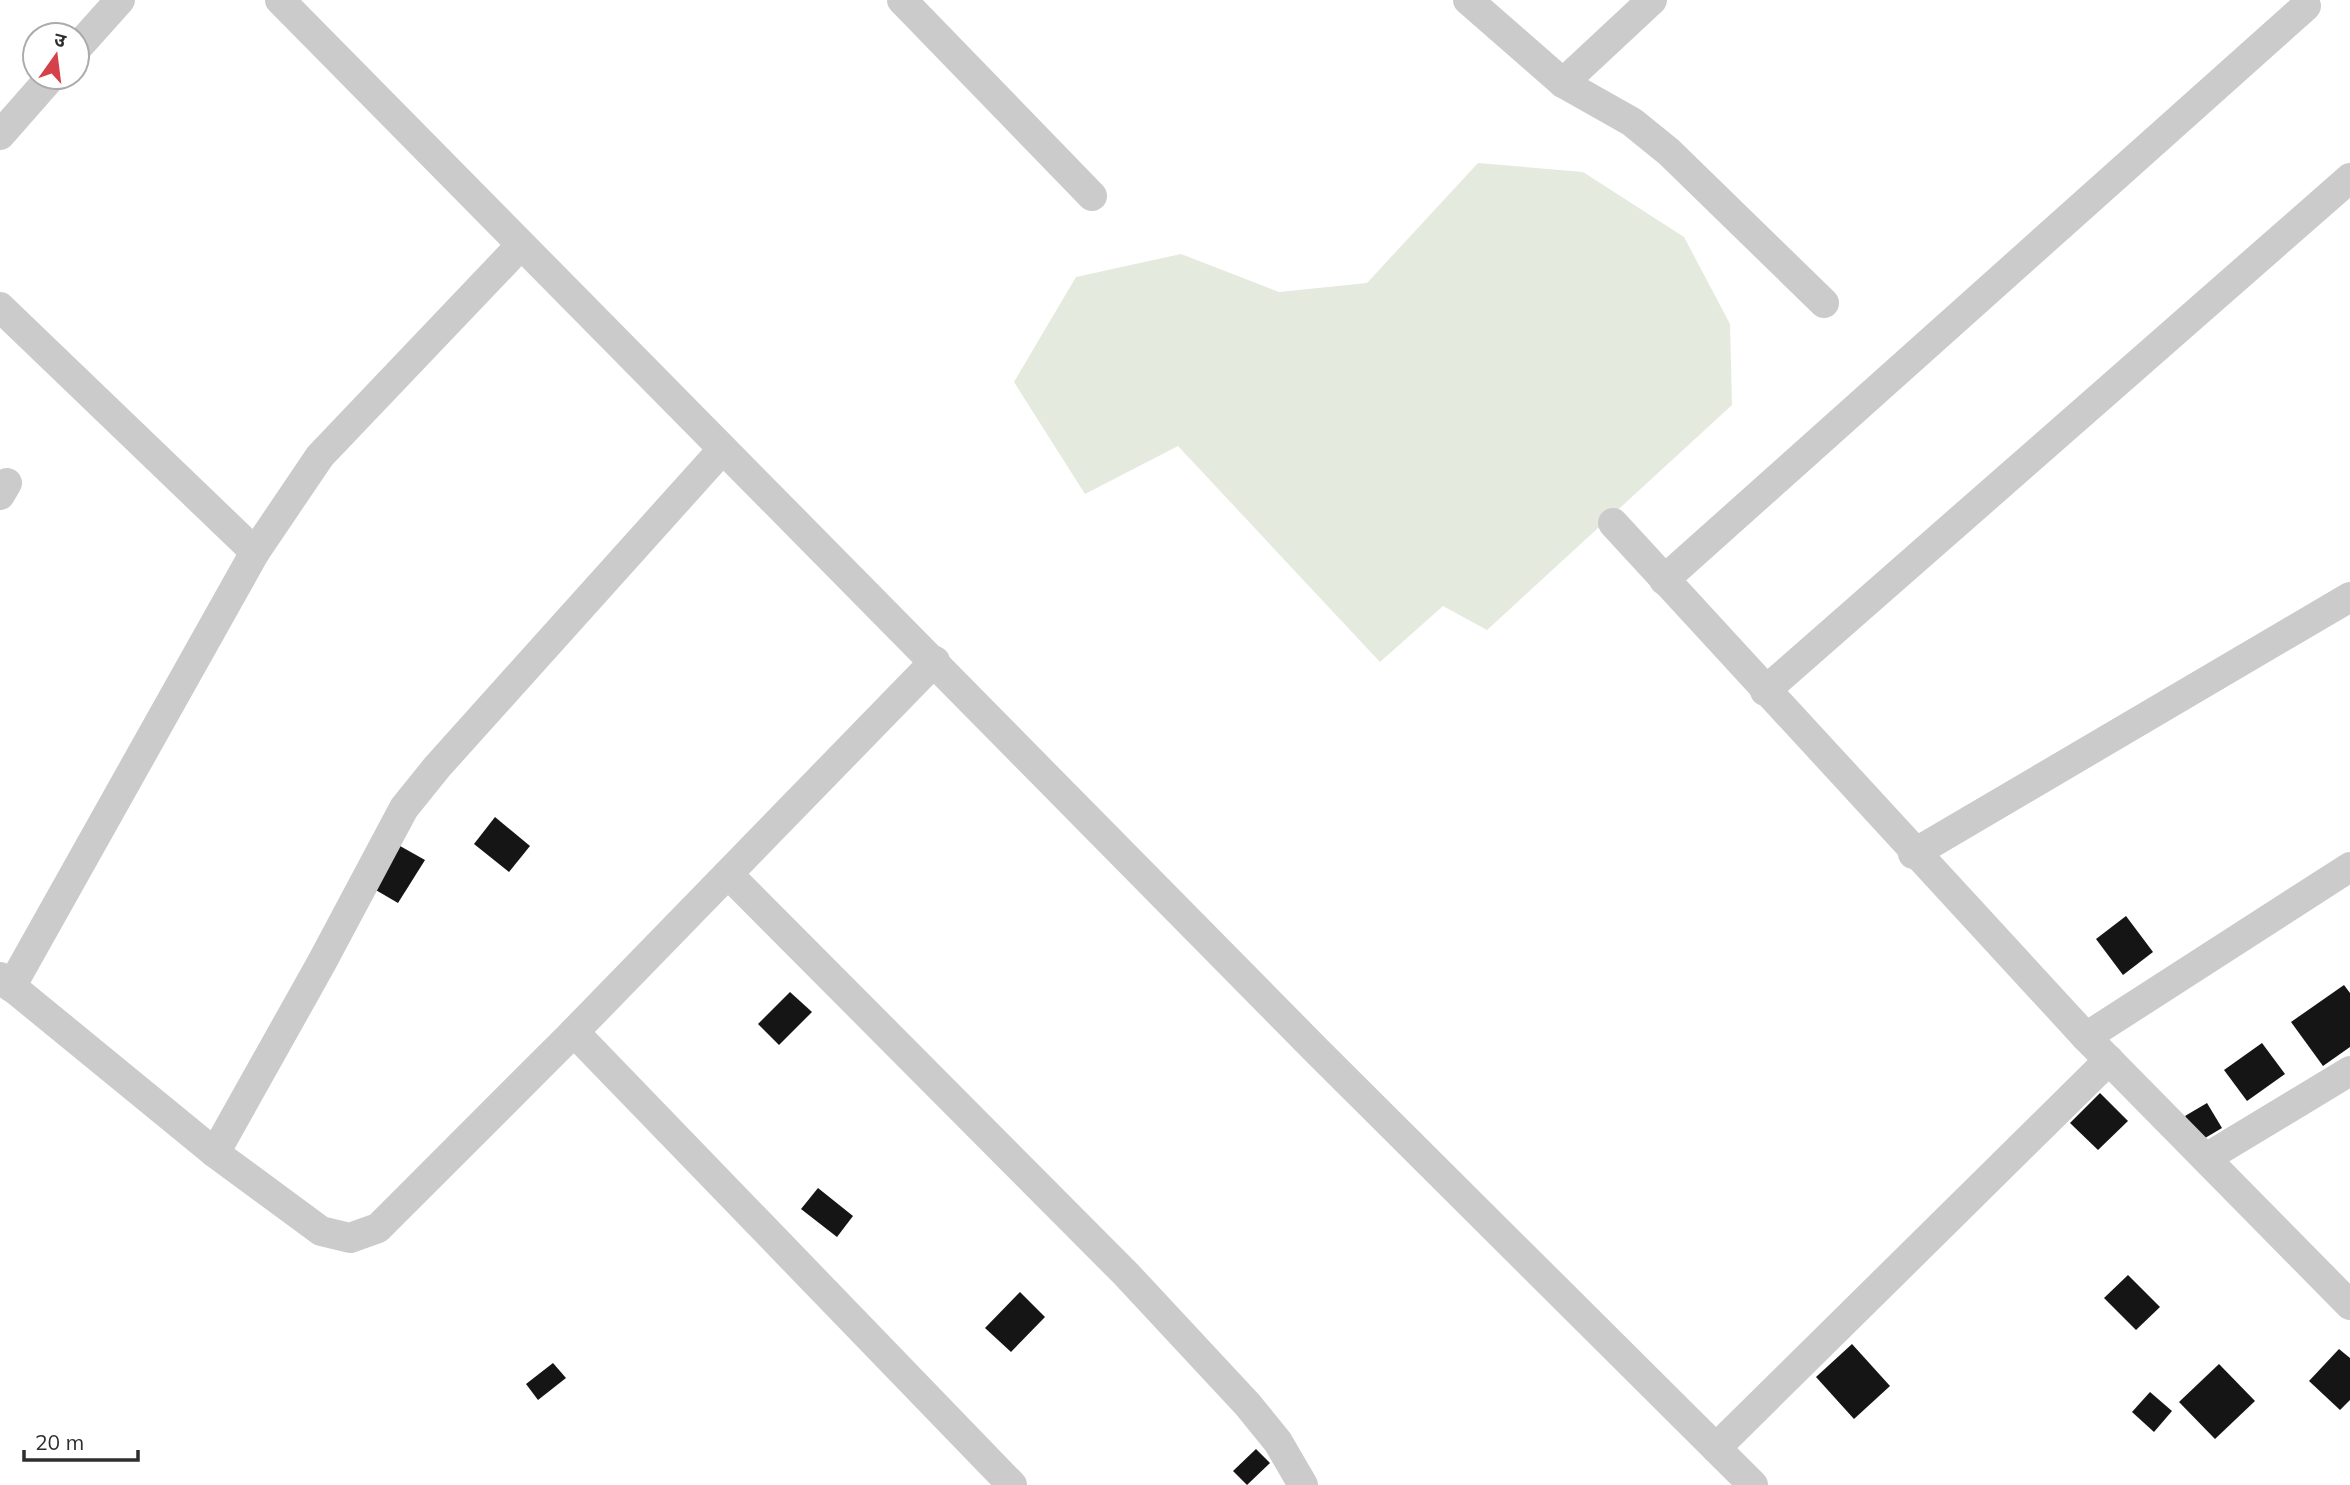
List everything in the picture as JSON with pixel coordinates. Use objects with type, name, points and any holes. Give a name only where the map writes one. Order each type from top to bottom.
[{"type":"street","points":[[91,32],[120,0]]},
{"type":"street","points":[[280,0],[1317,1051],[1753,1485]]},
{"type":"street","points":[[902,0],[1092,197]]},
{"type":"street","points":[[1468,0],[1563,83],[1632,122],[1669,152],[1825,303]]},
{"type":"street","points":[[1563,83],[1652,0]]},
{"type":"street","points":[[1664,580],[2306,6]]},
{"type":"street","points":[[0,135],[39,91]]},
{"type":"street","points":[[1765,691],[2350,178]]},
{"type":"street","points":[[521,245],[320,456],[255,552],[6,982],[215,1153],[321,1231],[350,1238],[378,1228],[574,1032],[935,661]]},
{"type":"street","points":[[0,307],[255,552]]},
{"type":"street","points":[[215,1153],[404,808],[437,767],[722,450]]},
{"type":"street","points":[[1613,523],[1913,853],[2086,1037],[2350,1305]]},
{"type":"street","points":[[1913,853],[2350,597]]},
{"type":"street","points":[[2086,1037],[2350,867]]},
{"type":"street","points":[[728,874],[1126,1274],[1248,1405],[1278,1442],[1303,1485]]},
{"type":"street","points":[[574,1032],[1012,1485]]},
{"type":"street","points":[[1716,1448],[2109,1060]]},
{"type":"street","points":[[2206,1158],[2350,1071]]},
{"type":"shaded area","points":[[1478,163],[1583,172],[1684,237],[1730,324],[1732,405],[1487,630],[1443,606],[1380,662],[1178,446],[1085,494],[1014,382],[1076,277],[1181,254],[1279,292],[1367,283]]},
{"type":"building","points":[[495,817],[530,846],[509,872],[474,844]]},
{"type":"building","points":[[400,846],[425,860],[398,903],[374,889]]},
{"type":"building","points":[[2126,916],[2153,952],[2123,975],[2096,939]]},
{"type":"building","points":[[2344,985],[2350,993],[2350,1047],[2323,1066],[2291,1022]]},
{"type":"building","points":[[790,992],[812,1012],[779,1045],[758,1024]]},
{"type":"building","points":[[2262,1043],[2285,1074],[2247,1101],[2224,1070]]},
{"type":"building","points":[[2100,1093],[2128,1121],[2098,1150],[2070,1123]]},
{"type":"building","points":[[2207,1103],[2222,1128],[2200,1141],[2185,1116]]},
{"type":"building","points":[[818,1188],[853,1216],[837,1237],[801,1209]]},
{"type":"building","points":[[2128,1275],[2160,1307],[2136,1330],[2104,1298]]},
{"type":"building","points":[[1020,1292],[1045,1317],[1011,1352],[985,1328]]},
{"type":"building","points":[[1852,1344],[1890,1386],[1854,1419],[1816,1377]]},
{"type":"building","points":[[2339,1349],[2350,1358],[2350,1400],[2340,1410],[2309,1381]]},
{"type":"building","points":[[553,1363],[566,1378],[538,1400],[526,1384]]},
{"type":"building","points":[[2219,1364],[2255,1401],[2215,1439],[2179,1402]]},
{"type":"building","points":[[2150,1392],[2172,1411],[2154,1432],[2132,1412]]},
{"type":"building","points":[[1256,1449],[1270,1463],[1247,1485],[1233,1471]]}]
